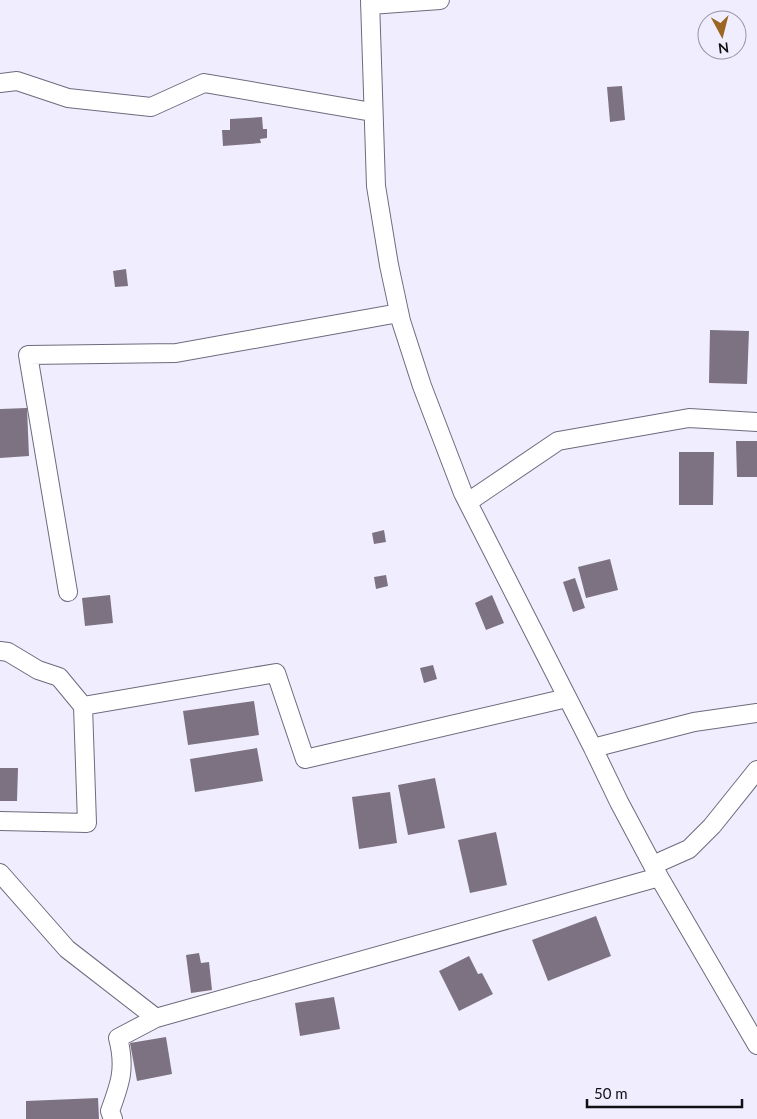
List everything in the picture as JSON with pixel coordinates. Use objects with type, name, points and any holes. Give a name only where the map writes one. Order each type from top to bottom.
[{"type":"street","points":[[440,0],[370,2],[372,112],[376,186],[399,313],[422,386],[468,502],[594,748],[619,802],[656,871],[750,1022],[757,1045]]},
{"type":"street","points":[[0,83],[16,81],[68,98],[151,107],[204,84],[372,112]]},
{"type":"street","points":[[68,592],[28,355],[176,353],[399,313]]},
{"type":"street","points":[[468,502],[558,440],[689,418],[757,422]]},
{"type":"street","points":[[0,651],[8,652],[38,670],[60,677],[83,706],[87,823],[0,821]]},
{"type":"street","points":[[83,706],[276,673],[305,759],[567,698]]},
{"type":"street","points":[[594,748],[694,722],[757,713]]},
{"type":"street","points":[[113,1119],[110,1111],[121,1081],[123,1057],[118,1038],[156,1018],[656,871],[689,849],[712,826],[757,770]]},
{"type":"street","points":[[0,873],[67,950],[156,1018]]},
{"type":"building","points":[[622,86],[625,120],[610,122],[607,87]]},
{"type":"building","points":[[262,117],[263,129],[267,129],[267,138],[260,139],[261,143],[223,146],[222,130],[230,130],[230,119]]},
{"type":"building","points":[[126,269],[128,286],[115,287],[113,271]]},
{"type":"building","points":[[710,330],[749,331],[747,384],[709,383]]},
{"type":"building","points":[[27,408],[29,456],[0,458],[0,409]]},
{"type":"building","points":[[736,441],[757,441],[757,477],[737,477]]},
{"type":"building","points":[[679,452],[714,452],[713,505],[679,505]]},
{"type":"building","points":[[384,530],[386,542],[374,544],[372,533]]},
{"type":"building","points":[[610,559],[618,590],[586,598],[578,567]]},
{"type":"building","points":[[386,575],[388,586],[376,589],[374,577]]},
{"type":"building","points":[[575,578],[585,608],[573,612],[563,582]]},
{"type":"building","points":[[110,595],[113,623],[85,626],[82,598]]},
{"type":"building","points":[[492,595],[504,623],[486,630],[475,603]]},
{"type":"building","points":[[433,665],[437,679],[424,683],[420,668]]},
{"type":"building","points":[[254,701],[259,735],[188,745],[183,711]]},
{"type":"building","points":[[257,748],[263,781],[195,792],[190,759]]},
{"type":"building","points":[[0,768],[18,768],[17,801],[0,801]]},
{"type":"building","points":[[435,778],[445,828],[408,835],[398,785]]},
{"type":"building","points":[[390,792],[397,843],[359,849],[352,797]]},
{"type":"building","points":[[496,832],[507,885],[470,893],[458,840]]},
{"type":"building","points":[[596,916],[611,956],[548,981],[532,940]]},
{"type":"building","points":[[199,953],[201,963],[209,962],[212,990],[191,993],[186,955]]},
{"type":"building","points":[[469,956],[478,974],[482,973],[493,994],[459,1011],[439,971]]},
{"type":"building","points":[[334,997],[340,1029],[300,1036],[295,1003]]},
{"type":"building","points":[[166,1037],[172,1074],[137,1081],[130,1043]]},
{"type":"building","points":[[98,1098],[99,1119],[26,1119],[26,1101]]}]
